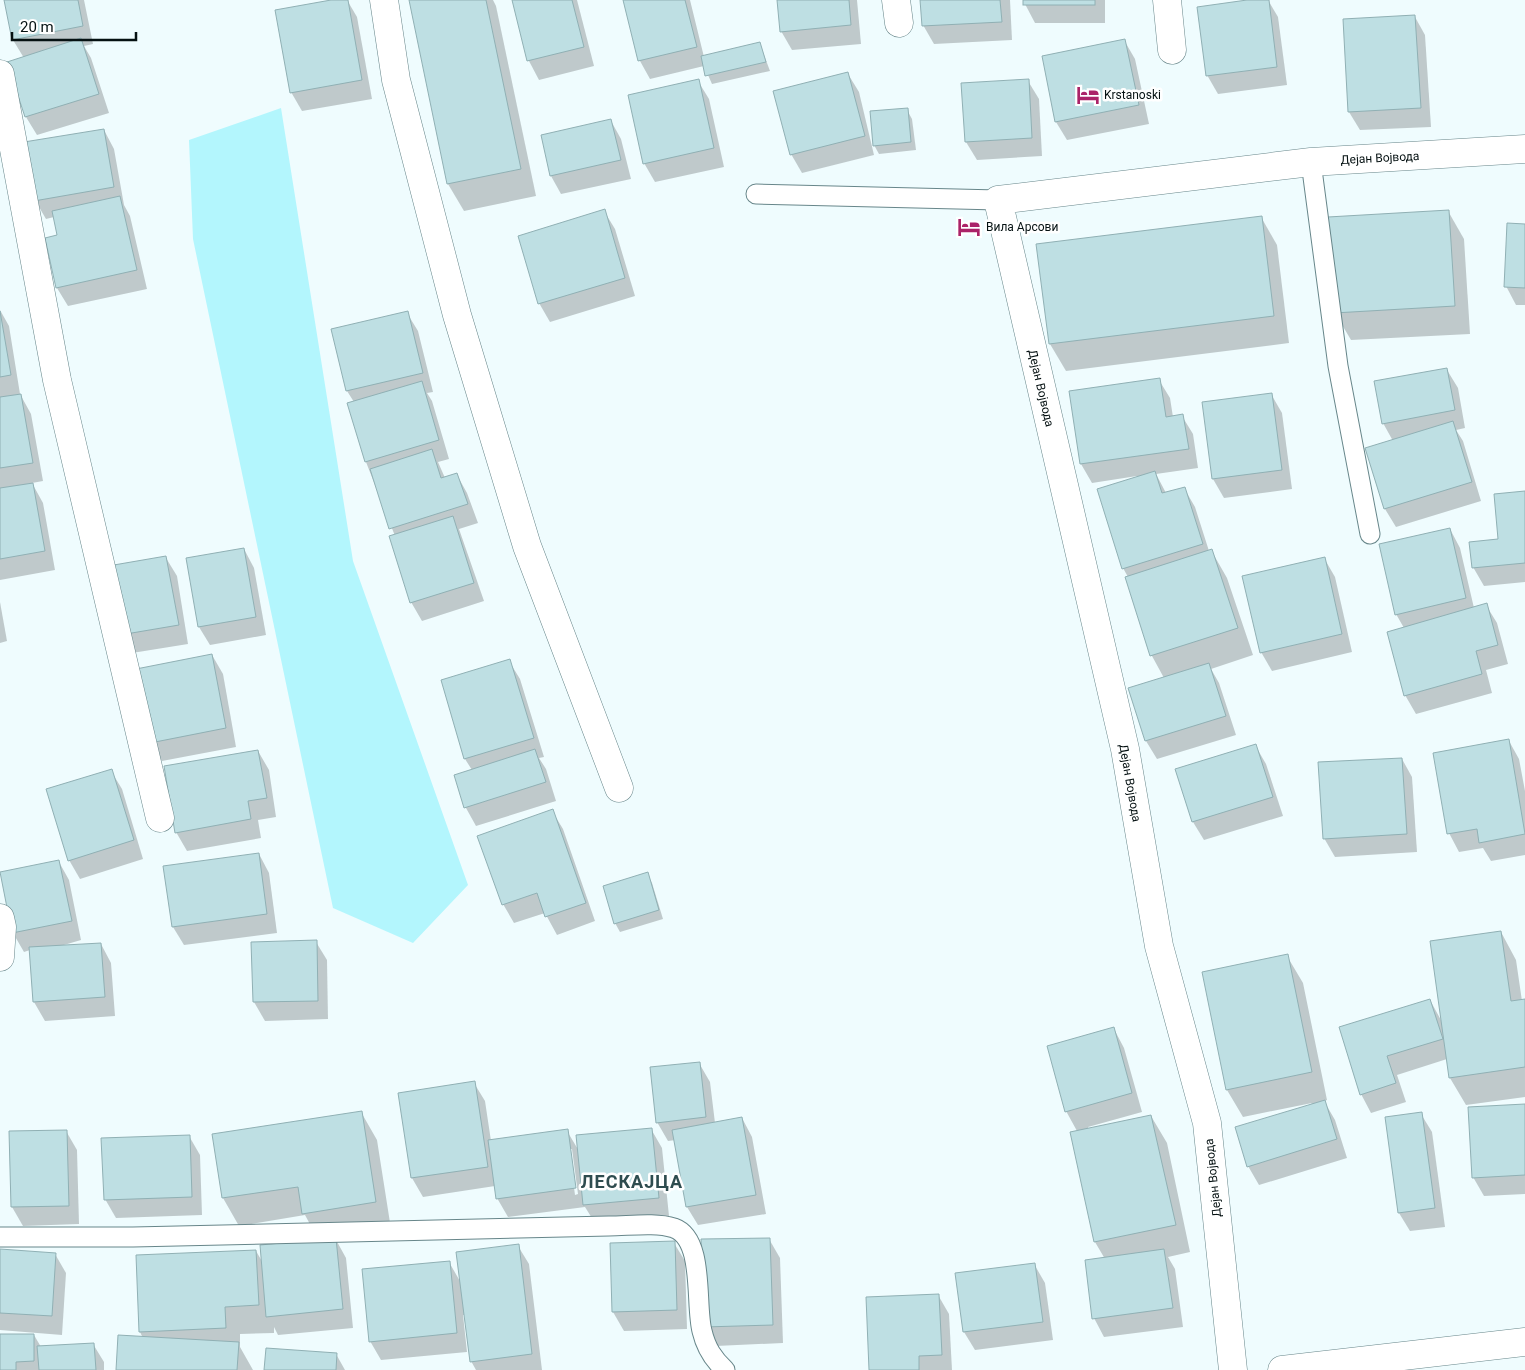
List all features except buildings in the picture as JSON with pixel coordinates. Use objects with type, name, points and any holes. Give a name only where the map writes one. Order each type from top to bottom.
[{"type":"street","points":[[384,0],[396,80],[460,324],[527,546],[619,788]]},
{"type":"street","points":[[1167,0],[1172,50]]},
{"type":"street","points":[[0,74],[57,380],[160,818]]},
{"type":"street","name":"Дејан Војвода","points":[[1233,1370],[1207,1123],[1159,946],[1125,749],[998,200],[1311,162],[1525,149]]},
{"type":"street","points":[[0,918],[0,957]]},
{"type":"street","points":[[1282,1370],[1525,1342]]},
{"type":"lane","points":[[1311,162],[1338,366],[1370,534]]},
{"type":"lane","name":"Дејан Војвода","points":[[756,194],[998,200]]},
{"type":"lane","points":[[0,1236],[133,1237],[609,1226],[675,1228],[690,1240],[696,1267],[701,1330],[712,1358],[725,1370]]},
{"type":"shaded area","points":[[281,108],[353,561],[468,885],[413,943],[333,908],[193,239],[189,140]]},
{"type":"place","name":"Krstanoski","points":[[1088,95]]},
{"type":"place","name":"Вила Арсови","points":[[969,227]]},
{"type":"district","name":"ЛЕСКАЈЦА","points":[[632,1182]]}]
